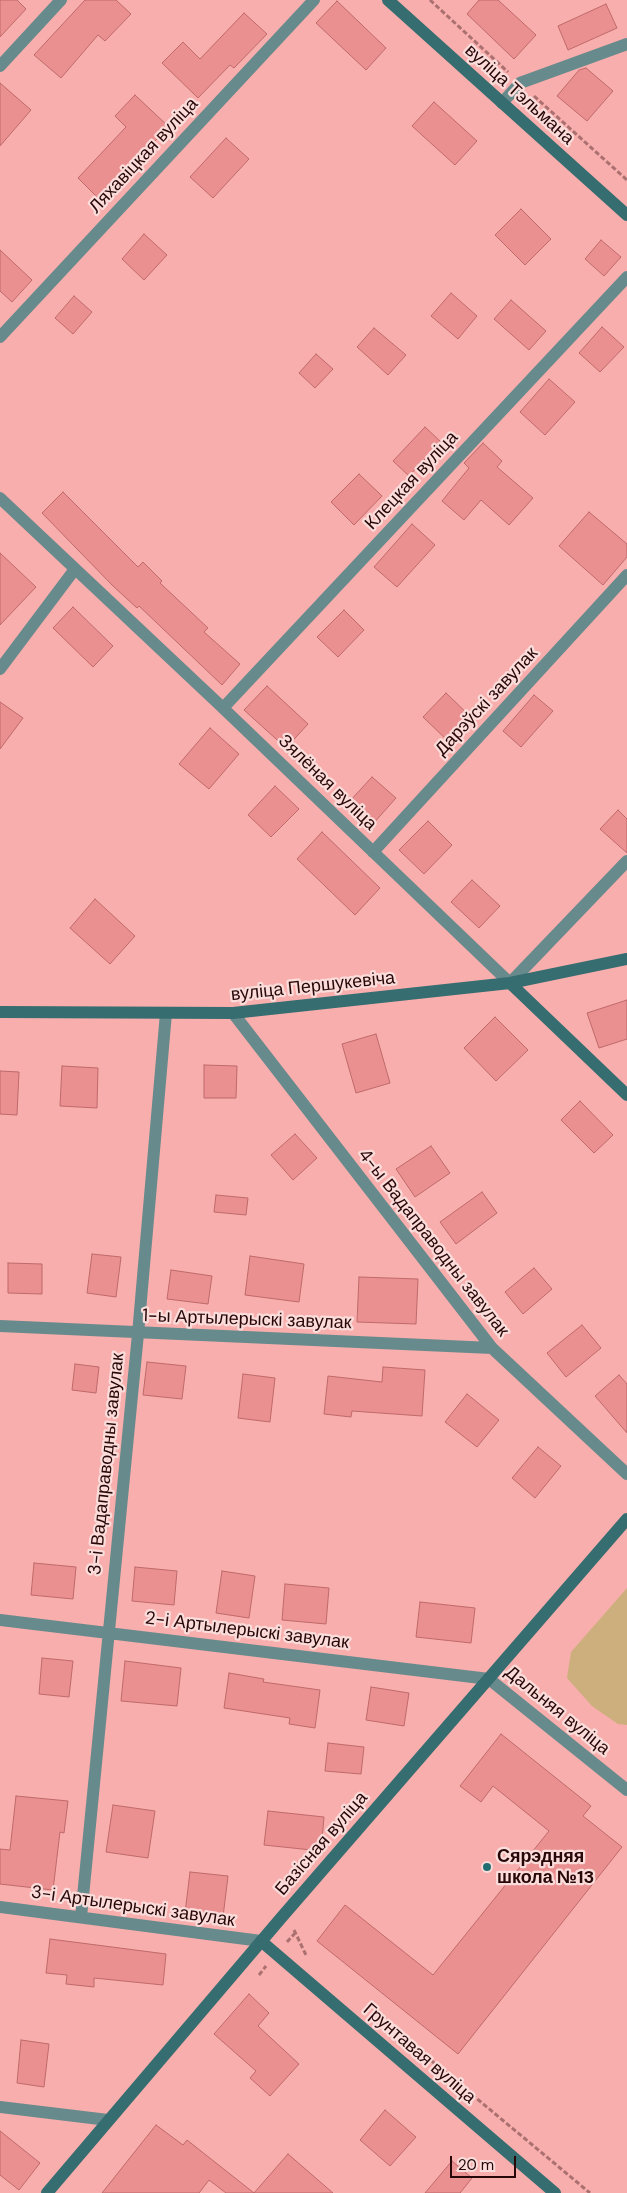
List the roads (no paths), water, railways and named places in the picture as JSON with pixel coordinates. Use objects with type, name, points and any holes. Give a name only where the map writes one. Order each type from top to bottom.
[{"type":"main road","name":"вуліца Тэльмана","points":[[388,0],[627,215]]},
{"type":"main road","name":"вуліца Першукевіча","points":[[0,1012],[233,1014],[510,983],[627,959]]},
{"type":"main road","name":"Зялёная вуліца","points":[[510,983],[627,1095]]},
{"type":"main road","name":"Базісная вуліца","points":[[47,2193],[281,1918],[627,1519]]},
{"type":"main road","name":"Грунтавая вуліца","points":[[261,1942],[554,2193]]},
{"type":"street","points":[[0,66],[61,0]]},
{"type":"street","name":"Ляхавіцкая вуліца","points":[[0,337],[314,0]]},
{"type":"street","points":[[502,103],[520,83],[627,44]]},
{"type":"street","name":"Клецкая вуліца","points":[[223,708],[627,277]]},
{"type":"street","name":"Зялёная вуліца","points":[[0,498],[510,983]]},
{"type":"street","points":[[0,669],[75,569]]},
{"type":"street","name":"Дарэўскі завулак","points":[[374,852],[627,575]]},
{"type":"street","points":[[510,983],[627,861]]},
{"type":"street","name":"3-і Вадаправодны завулак","points":[[81,1917],[138,1334],[166,1013]]},
{"type":"street","name":"4-ы Вадаправодны завулак","points":[[233,1014],[492,1348],[627,1474]]},
{"type":"street","name":"1-ы Артылерыскі завулак","points":[[0,1326],[138,1334],[492,1348]]},
{"type":"street","name":"2-і Артылерыскі завулак","points":[[0,1620],[489,1679]]},
{"type":"street","name":"Дальняя вуліца","points":[[489,1679],[627,1790]]},
{"type":"street","name":"3-і Артылерыскі завулак","points":[[0,1907],[261,1942]]},
{"type":"street","points":[[0,2107],[108,2120]]},
{"type":"place","name":"Сярэдняя школа №13","points":[[487,1867]]}]
